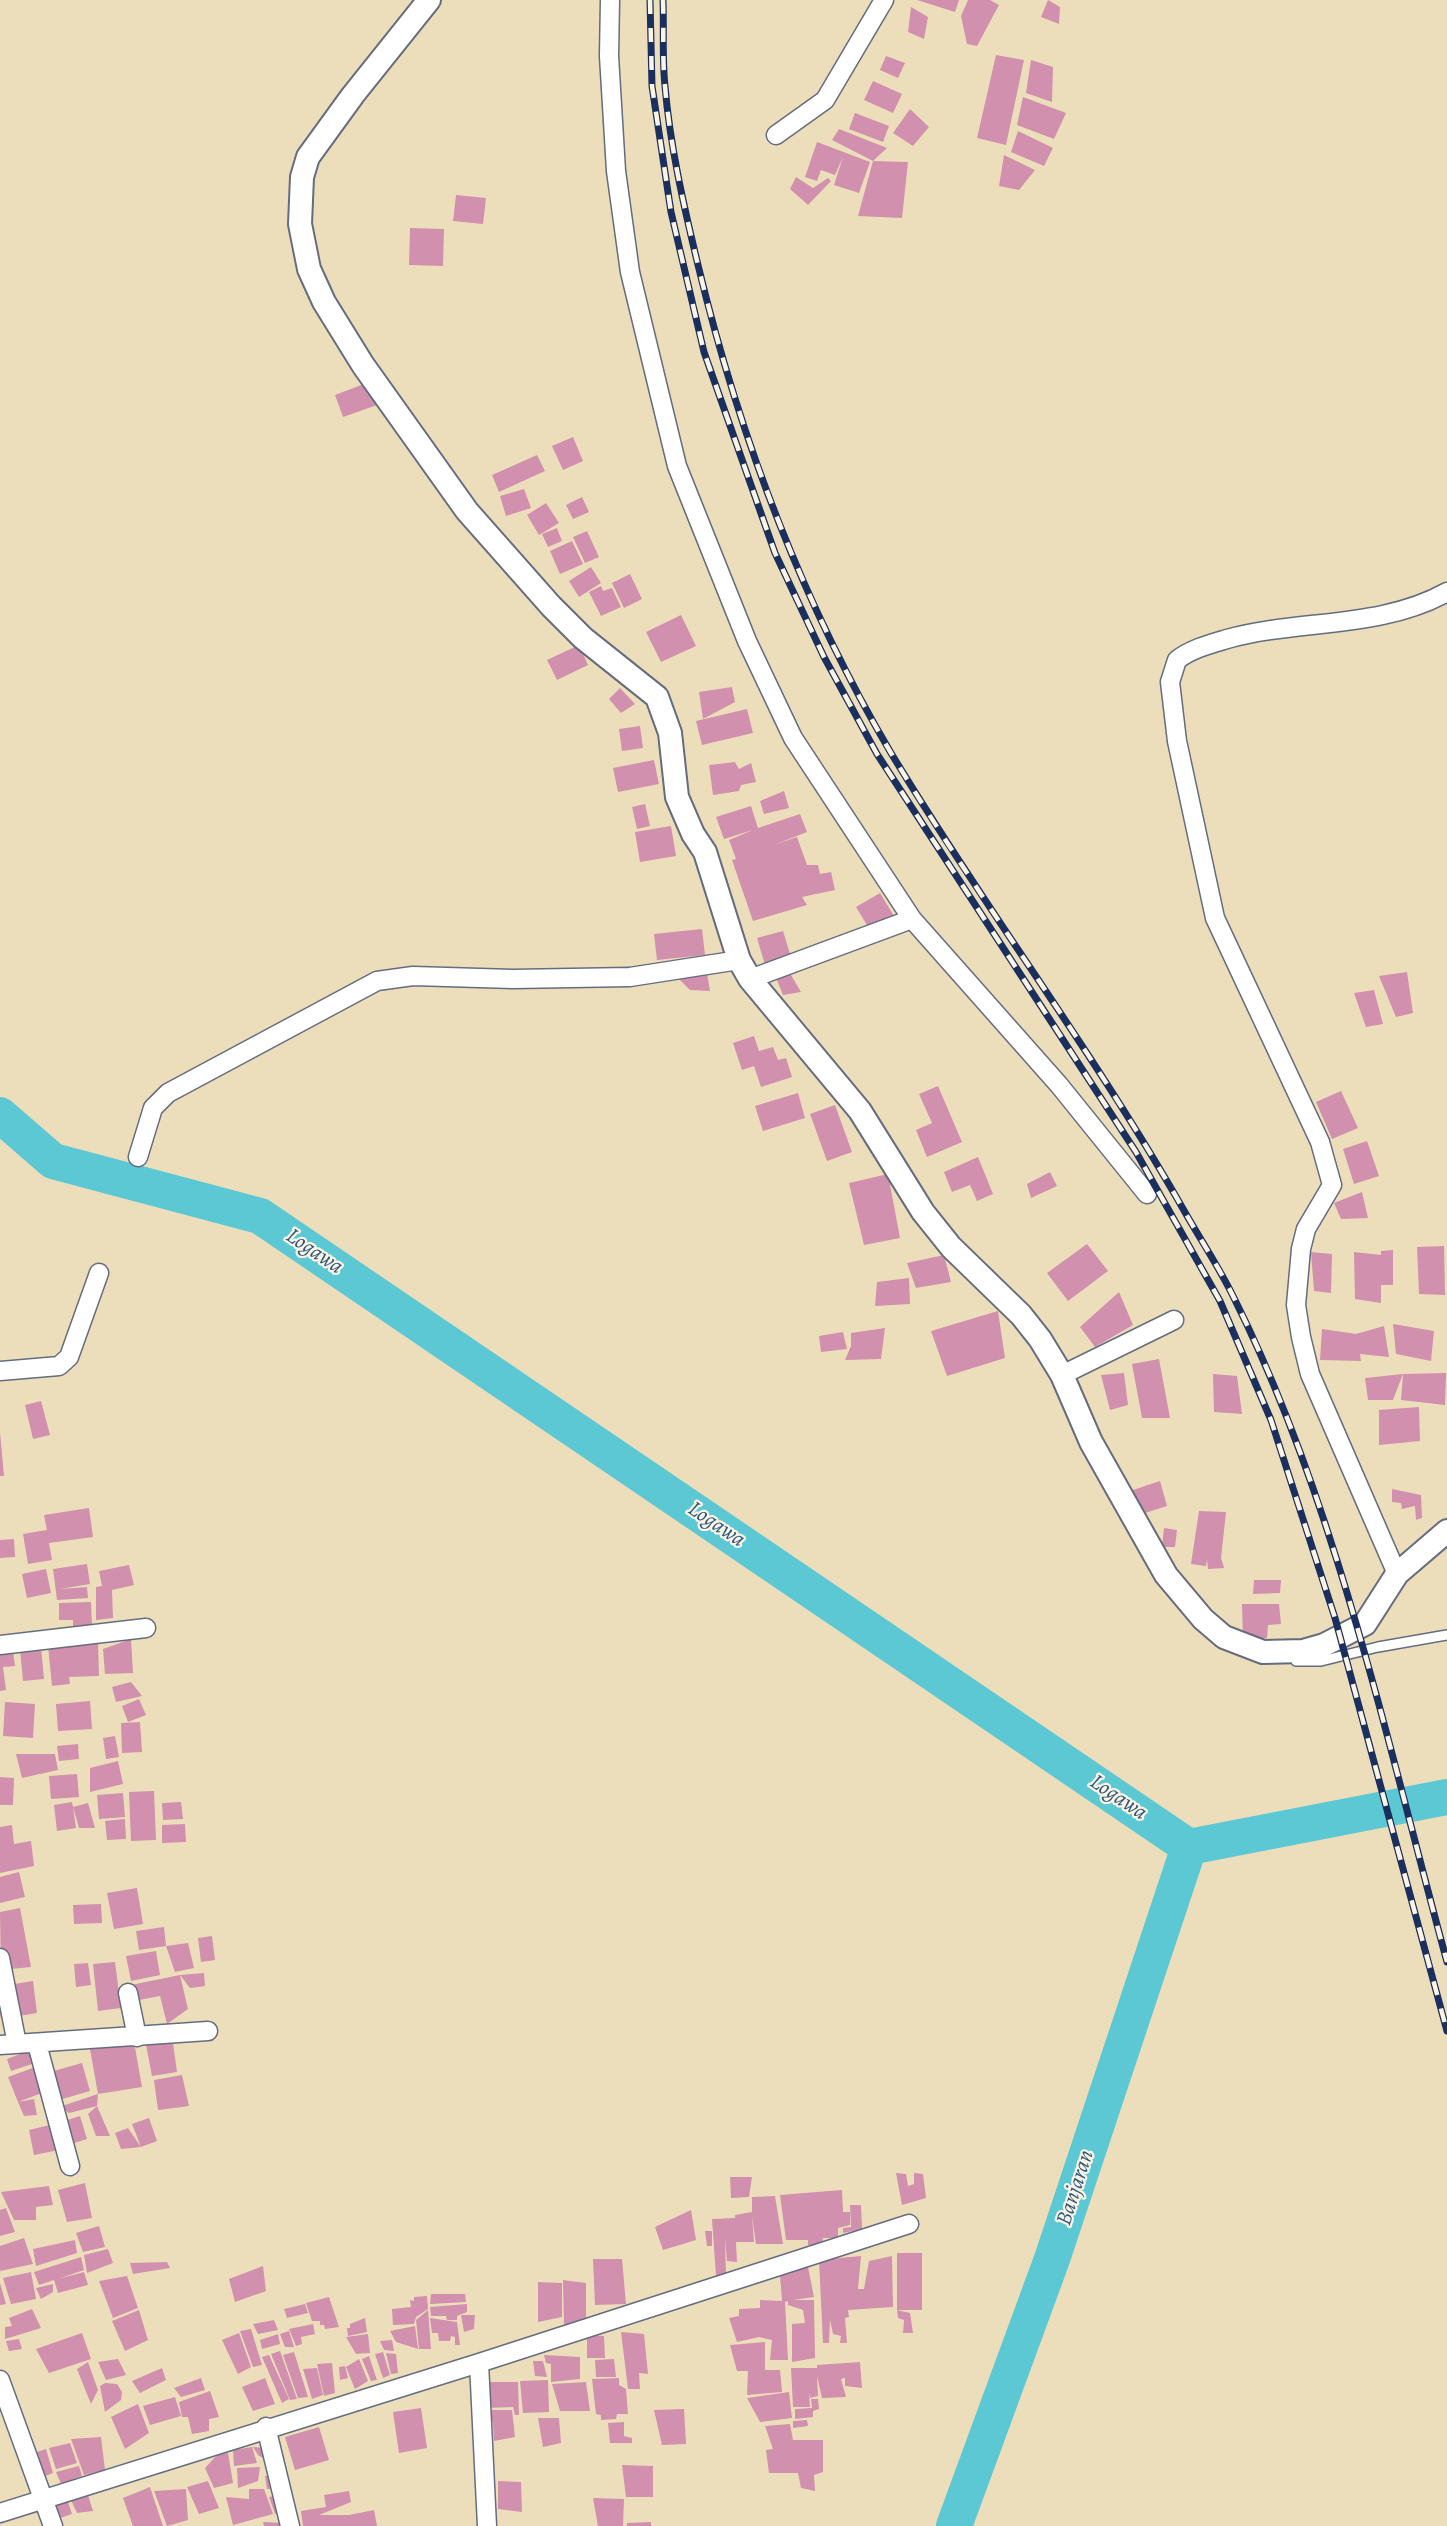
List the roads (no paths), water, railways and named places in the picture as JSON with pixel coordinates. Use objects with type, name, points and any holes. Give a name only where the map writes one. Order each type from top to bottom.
[{"type":"street","points":[[429,0],[308,158],[300,189],[300,224],[309,269],[324,302],[363,364],[467,511],[528,582],[575,630],[657,696],[670,733],[677,797],[693,834],[705,852],[744,970],[860,1111],[923,1212],[951,1247],[1021,1315],[1040,1339],[1062,1376],[1091,1442],[1166,1575],[1203,1619],[1224,1637],[1245,1647],[1273,1652],[1302,1651],[1324,1645],[1365,1624],[1397,1574],[1447,1531]]},
{"type":"street","points":[[610,0],[609,56],[616,171],[630,272],[677,466],[709,553],[793,738],[912,919],[1059,1085],[1147,1194]]},
{"type":"street","points":[[776,135],[825,100],[884,0]]},
{"type":"street","points":[[1397,1574],[1310,1374],[1296,1305],[1299,1262],[1306,1229],[1328,1196],[1332,1179],[1320,1142],[1215,918],[1177,741],[1170,682],[1177,660],[1206,645],[1256,631],[1388,613],[1424,605],[1447,592]]},
{"type":"street","points":[[138,1157],[153,1108],[168,1093],[377,981],[413,976],[471,979],[630,977],[744,970],[912,919]]},
{"type":"street","points":[[0,1371],[45,1369],[58,1366],[69,1357],[99,1273]]},
{"type":"street","points":[[1062,1376],[1174,1320]]},
{"type":"street","points":[[0,1645],[146,1628]]},
{"type":"street","points":[[0,1958],[8,2045],[208,2031]]},
{"type":"street","points":[[128,1993],[138,2037]]},
{"type":"street","points":[[37,2044],[70,2166]]},
{"type":"street","points":[[0,2513],[266,2427],[479,2363],[909,2224]]},
{"type":"street","points":[[479,2363],[487,2526]]},
{"type":"street","points":[[0,2380],[53,2526]]},
{"type":"street","points":[[266,2427],[290,2526]]},
{"type":"lane","points":[[1273,1652],[1283,1660],[1321,1661],[1378,1647],[1447,1635]]},
{"type":"waterway","name":"Logawa","points":[[0,1115],[53,1161],[260,1216],[1189,1847],[1447,1797]]},
{"type":"waterway","name":"Banjaran","points":[[954,2526],[1052,2259],[1189,1847]]},
{"type":"railway","points":[[650,0],[652,86],[671,212],[704,352],[775,553],[824,657],[877,754],[1136,1152],[1220,1301],[1271,1420],[1335,1618],[1447,2031]]},
{"type":"railway","points":[[663,0],[665,86],[670,131],[683,199],[714,329],[776,516],[829,637],[891,753],[1115,1097],[1234,1298],[1270,1376],[1302,1457],[1330,1540],[1380,1709],[1447,1962]]}]
